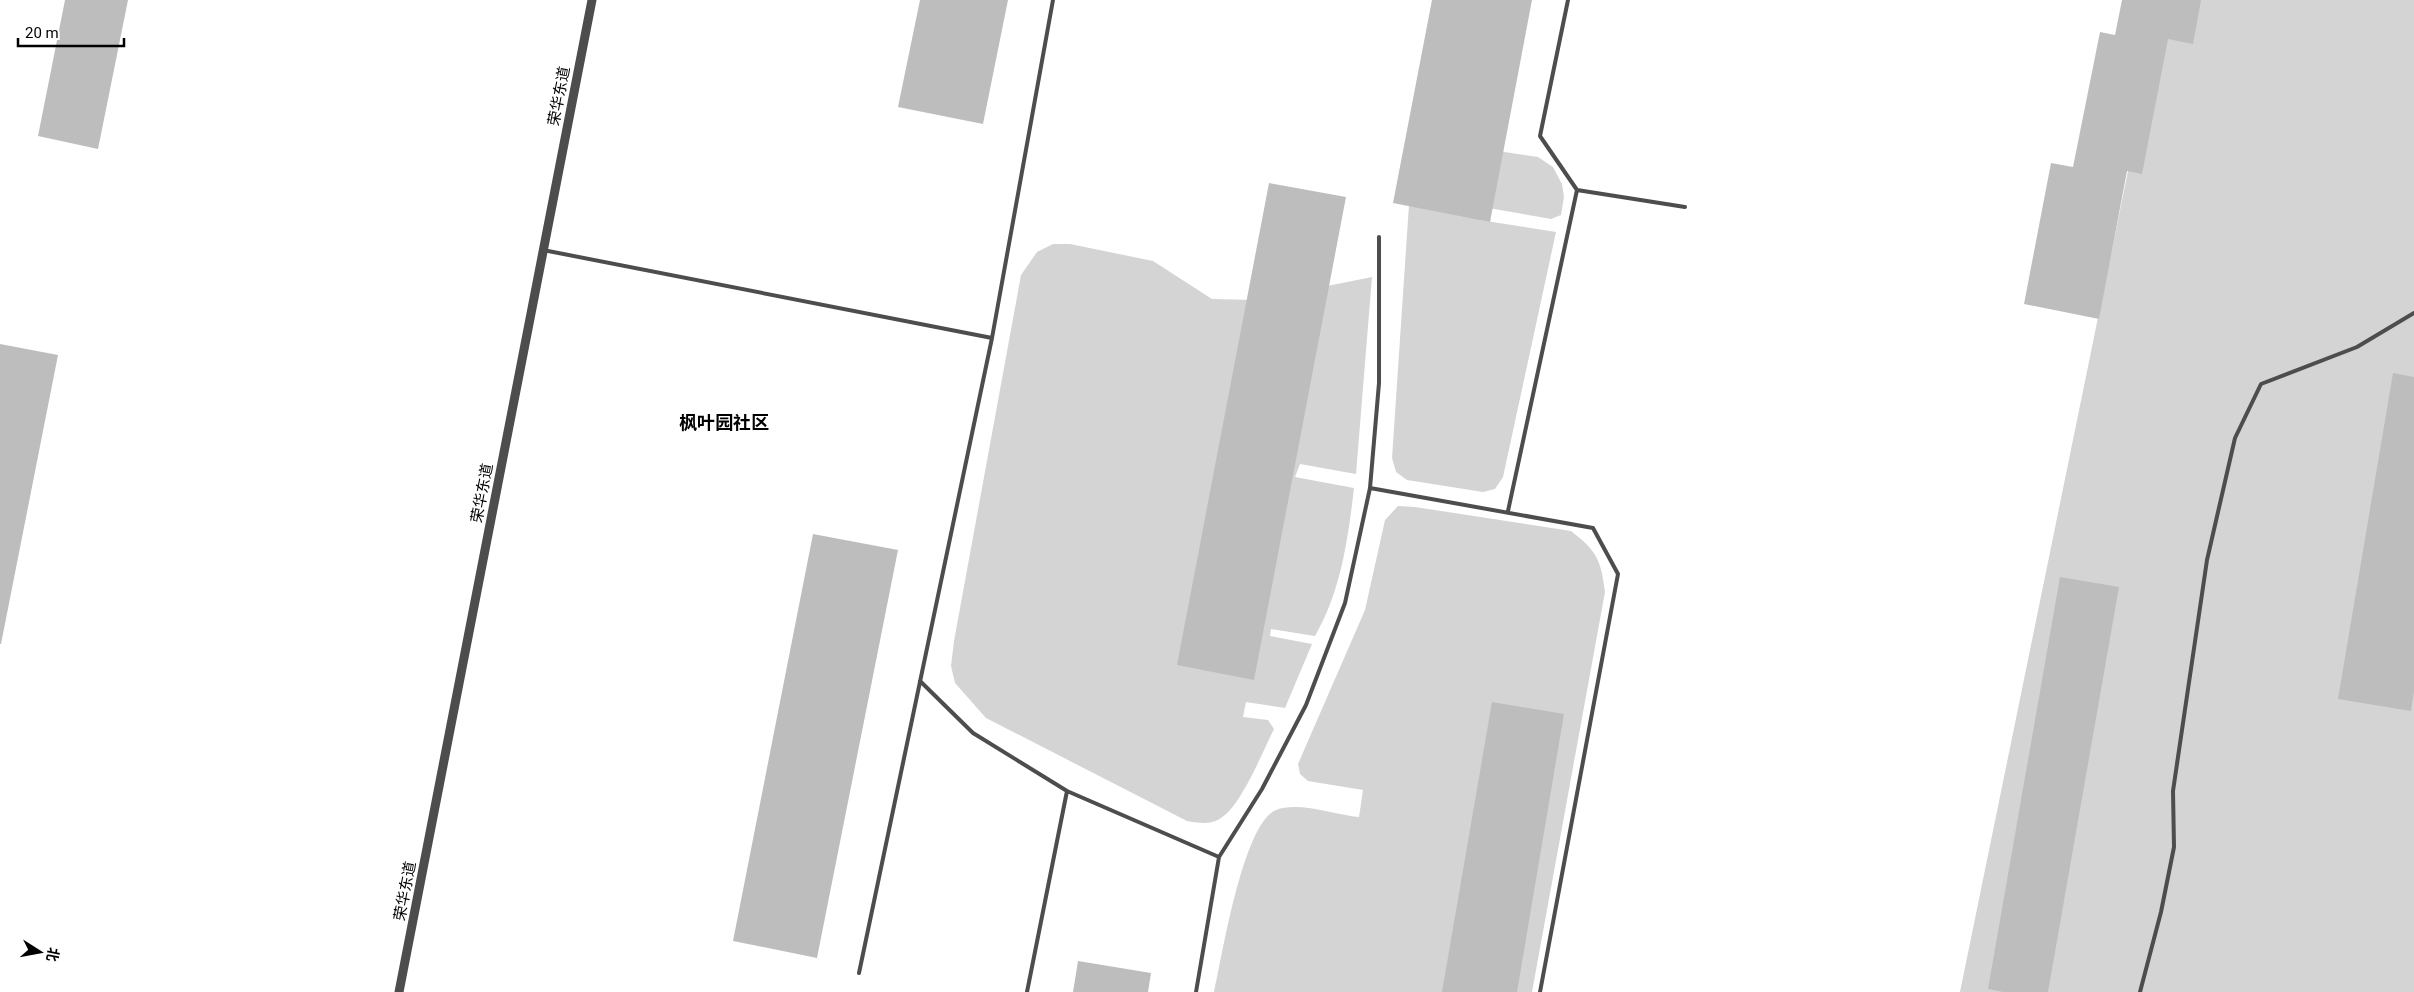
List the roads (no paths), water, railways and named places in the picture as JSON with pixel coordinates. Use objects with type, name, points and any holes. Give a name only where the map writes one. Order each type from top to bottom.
[{"type":"street","name":"荣华东道","points":[[400,992],[592,0]]},
{"type":"lane","points":[[859,972],[992,338],[1053,0]]},
{"type":"lane","points":[[1508,511],[1577,190],[1540,136],[1568,0]]},
{"type":"lane","points":[[1577,190],[1685,207]]},
{"type":"lane","points":[[1196,992],[1219,857],[1262,789],[1306,705],[1345,603],[1370,488],[1379,383],[1379,237]]},
{"type":"lane","points":[[543,250],[992,338]]},
{"type":"lane","points":[[2140,992],[2161,912],[2174,847],[2173,791],[2207,560],[2235,438],[2261,384],[2357,347],[2414,313]]},
{"type":"lane","points":[[1370,488],[1508,511],[1593,528],[1618,574],[1540,992]]},
{"type":"lane","points":[[920,681],[973,732],[1067,791],[1219,857]]},
{"type":"lane","points":[[1027,992],[1067,791]]},
{"type":"district","name":"枫叶园社区","points":[[724,423]]}]
